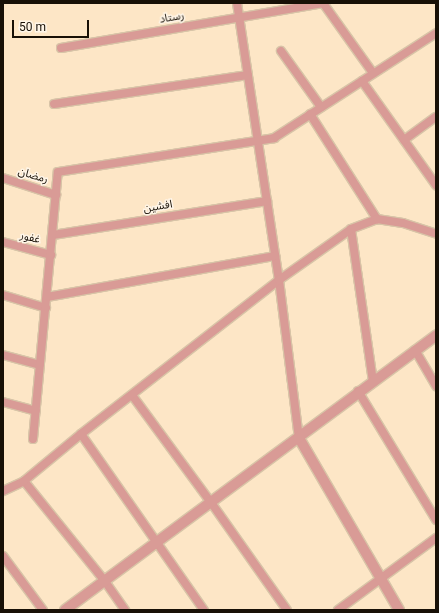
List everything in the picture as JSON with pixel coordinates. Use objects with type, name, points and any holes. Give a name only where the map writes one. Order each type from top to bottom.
[{"type":"street","points":[[237,3],[279,280],[299,438],[399,610]]},
{"type":"street","points":[[323,3],[373,74]]},
{"type":"street","name":"رستاد","points":[[61,48],[323,3]]},
{"type":"street","points":[[33,439],[58,172],[274,138],[436,33]]},
{"type":"street","points":[[281,51],[321,107]]},
{"type":"street","points":[[54,104],[248,75]]},
{"type":"street","points":[[362,81],[436,185]]},
{"type":"street","points":[[310,114],[377,219]]},
{"type":"street","points":[[404,140],[436,117]]},
{"type":"street","name":"رمضان","points":[[3,178],[56,195]]},
{"type":"street","name":"افشین","points":[[52,235],[266,201]]},
{"type":"street","points":[[3,491],[24,481],[81,434],[279,280],[351,229],[377,219],[403,223],[436,234]]},
{"type":"street","points":[[351,229],[373,381]]},
{"type":"street","name":"غفور","points":[[3,242],[51,255]]},
{"type":"street","points":[[47,297],[275,256]]},
{"type":"street","points":[[3,295],[46,308]]},
{"type":"street","points":[[65,610],[210,501],[299,438],[358,391],[436,335]]},
{"type":"street","points":[[415,350],[436,386]]},
{"type":"street","points":[[3,355],[40,365]]},
{"type":"street","points":[[358,391],[436,520]]},
{"type":"street","points":[[132,395],[210,501],[287,610]]},
{"type":"street","points":[[3,402],[36,411]]},
{"type":"street","points":[[81,434],[204,610]]},
{"type":"street","points":[[24,481],[104,580],[125,610]]},
{"type":"street","points":[[338,610],[436,538]]},
{"type":"street","points":[[3,556],[43,610]]}]
